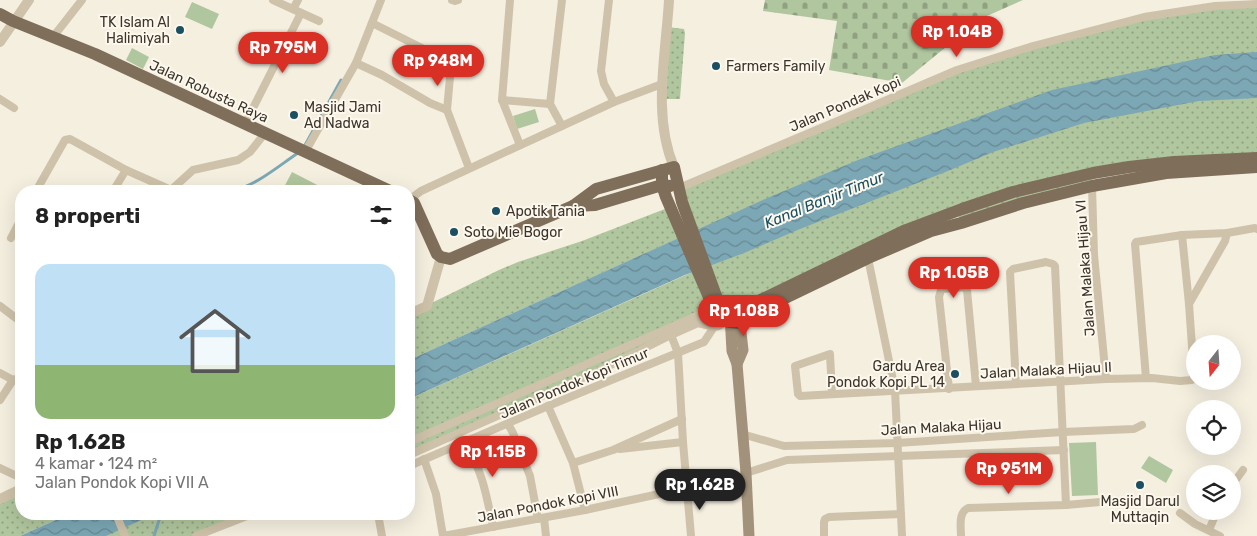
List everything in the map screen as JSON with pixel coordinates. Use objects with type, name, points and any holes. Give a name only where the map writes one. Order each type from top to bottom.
[{"type":"main road","name":"Jalan Robusta Raya","points":[[0,14],[13,22],[95,54],[377,185]]},
{"type":"main road","points":[[730,320],[750,315],[868,258],[1014,192],[1093,179],[1174,162],[1257,158]]},
{"type":"main road","points":[[668,164],[679,188],[712,295]]},
{"type":"main road","points":[[668,164],[662,185],[670,207],[712,295],[730,320],[742,350],[737,364],[746,476],[748,536]]},
{"type":"main road","points":[[415,205],[437,254],[450,259],[573,206],[596,189],[668,164]]},
{"type":"main road","points":[[1093,179],[1257,167]]},
{"type":"main road","points":[[573,206],[595,205],[662,185],[679,188]]},
{"type":"main road","points":[[730,320],[755,302],[906,230],[959,217]]},
{"type":"street","points":[[0,42],[29,0]]},
{"type":"street","points":[[53,37],[82,0]]},
{"type":"street","points":[[273,0],[319,21]]},
{"type":"street","points":[[245,124],[297,11],[298,0]]},
{"type":"street","points":[[301,150],[356,63],[381,0]]},
{"type":"street","points":[[452,0],[458,0]]},
{"type":"street","points":[[510,0],[502,100],[520,145]]},
{"type":"street","points":[[562,0],[550,104],[562,126]]},
{"type":"street","points":[[609,0],[601,71],[604,84],[614,102]]},
{"type":"street","points":[[668,164],[662,119],[662,84],[669,0]]},
{"type":"street","name":"Jalan Pondak Kopi","points":[[679,188],[957,70],[1033,46],[1144,17],[1244,2],[1257,4]]},
{"type":"street","points":[[372,23],[450,62],[447,110],[469,168]]},
{"type":"street","points":[[356,63],[382,75],[430,103],[447,110]]},
{"type":"street","points":[[415,196],[469,168],[614,102],[662,84]]},
{"type":"street","points":[[0,98],[14,108]]},
{"type":"street","points":[[502,100],[550,104]]},
{"type":"street","points":[[177,185],[193,170],[238,160],[250,152],[265,133]]},
{"type":"street","points":[[39,185],[65,140],[70,139],[157,185]]},
{"type":"street","points":[[117,185],[126,170]]},
{"type":"street","name":"Jalan Malaka Hijau VI","points":[[1093,179],[1094,255],[1106,379]]},
{"type":"street","points":[[1146,378],[1135,244],[1138,241],[1182,235],[1227,233],[1257,229]]},
{"type":"street","points":[[11,238],[15,230]]},
{"type":"street","points":[[1189,304],[1225,241],[1227,233]]},
{"type":"street","points":[[1182,235],[1191,335]]},
{"type":"street","points":[[415,311],[427,306],[441,257]]},
{"type":"street","points":[[868,258],[895,390],[902,536]]},
{"type":"street","points":[[1016,384],[1009,274],[1013,269],[1046,262],[1055,266],[1066,505]]},
{"type":"street","points":[[948,388],[939,297],[943,289],[963,287],[967,290],[976,386]]},
{"type":"street","points":[[0,306],[15,317]]},
{"type":"street","points":[[415,439],[708,311]]},
{"type":"street","name":"Jalan Pondok Kopi Timur","points":[[415,452],[601,370],[698,323],[730,320]]},
{"type":"street","name":"Jalan Pondok Kopi Timur","points":[[415,463],[704,342],[730,320]]},
{"type":"street","points":[[671,335],[678,353],[691,536]]},
{"type":"street","name":"Jalan Malaka Hijau II","points":[[832,394],[830,354],[795,366],[798,395],[832,394],[948,388],[1106,379],[1146,378],[1186,380]]},
{"type":"street","points":[[0,373],[13,380],[0,400]]},
{"type":"street","points":[[548,406],[573,462],[585,510]]},
{"type":"street","points":[[573,462],[613,450],[682,419]]},
{"type":"street","points":[[508,424],[530,476],[546,536]]},
{"type":"street","name":"Jalan Malaka Hijau","points":[[742,434],[785,446],[897,443],[1134,429],[1142,425]]},
{"type":"street","points":[[641,437],[643,446]]},
{"type":"street","points":[[984,437],[986,453]]},
{"type":"street","points":[[613,450],[683,442]]},
{"type":"street","points":[[464,443],[471,452],[485,488],[493,527]]},
{"type":"street","points":[[785,446],[790,460]]},
{"type":"street","points":[[781,462],[785,446]]},
{"type":"street","name":"Jalan Malaka Hijau","points":[[746,476],[790,460],[1064,450]]},
{"type":"street","points":[[424,459],[436,494],[443,536]]},
{"type":"street","points":[[0,468],[15,475]]},
{"type":"street","name":"Jalan Pondok Kopi VIII","points":[[443,536],[585,510],[746,476]]},
{"type":"street","points":[[0,500],[15,492]]},
{"type":"street","points":[[961,536],[962,513],[968,508],[1100,502]]},
{"type":"street","points":[[824,536],[825,519],[901,514]]},
{"type":"street","points":[[1180,514],[1195,524],[1220,536]]},
{"type":"street","points":[[118,520],[125,536]]},
{"type":"street","points":[[196,536],[237,520]]},
{"type":"street","points":[[379,520],[382,536]]},
{"type":"street","points":[[1209,530],[1214,520]]},
{"type":"green space","points":[[765,0],[1023,0],[980,19],[902,83],[829,70],[837,21],[763,11]]},
{"type":"green space","points":[[192,2],[219,14],[212,29],[185,17]]},
{"type":"green space","points":[[1257,4],[1257,158],[1093,173],[1092,186],[961,223],[957,211],[738,312],[718,301],[679,188],[957,70],[1144,17]]},
{"type":"green space","points":[[668,27],[684,29],[685,33],[680,99],[662,99]]},
{"type":"green space","points":[[132,48],[149,57],[143,69],[126,60]]},
{"type":"green space","points":[[535,109],[539,122],[517,129],[513,116]]},
{"type":"green space","points":[[292,172],[317,185],[285,185]]},
{"type":"green space","points":[[670,207],[684,236],[415,357],[415,311],[518,262],[582,241]]},
{"type":"green space","points":[[697,270],[719,326],[697,323],[415,452],[415,396]]},
{"type":"green space","points":[[1096,442],[1098,495],[1072,496],[1069,443]]},
{"type":"green space","points":[[1149,456],[1173,470],[1166,483],[1141,468]]},
{"type":"green space","points":[[15,492],[15,520],[56,520],[20,536],[0,536],[0,499]]},
{"type":"green space","points":[[141,520],[236,520],[195,536],[105,536]]},
{"type":"water","name":"Kanal Banjir Timur","points":[[1257,52],[1257,98],[1199,101],[1084,123],[993,152],[685,275],[415,396],[415,357],[765,199],[858,160],[1052,90],[1215,55]]},
{"type":"water","points":[[56,520],[142,520],[106,536],[20,536]]},
{"type":"waterway","points":[[304,147],[341,80]]},
{"type":"waterway","points":[[249,185],[298,153]]},
{"type":"waterway","points":[[154,536],[159,520]]},
{"type":"place","name":"TK Islam Al Halimiyah","points":[[180,30]]},
{"type":"place","name":"Farmers Family","points":[[716,66]]},
{"type":"place","name":"Masjid Jami Ad Nadwa","points":[[294,115]]},
{"type":"place","name":"Apotik Tania","points":[[496,211]]},
{"type":"place","name":"Soto Mie Bogor","points":[[454,232]]},
{"type":"place","name":"Gardu Area Pondok Kopi PL 14","points":[[955,374]]},
{"type":"place","name":"Masjid Darul Muttaqin","points":[[1140,485]]}]
